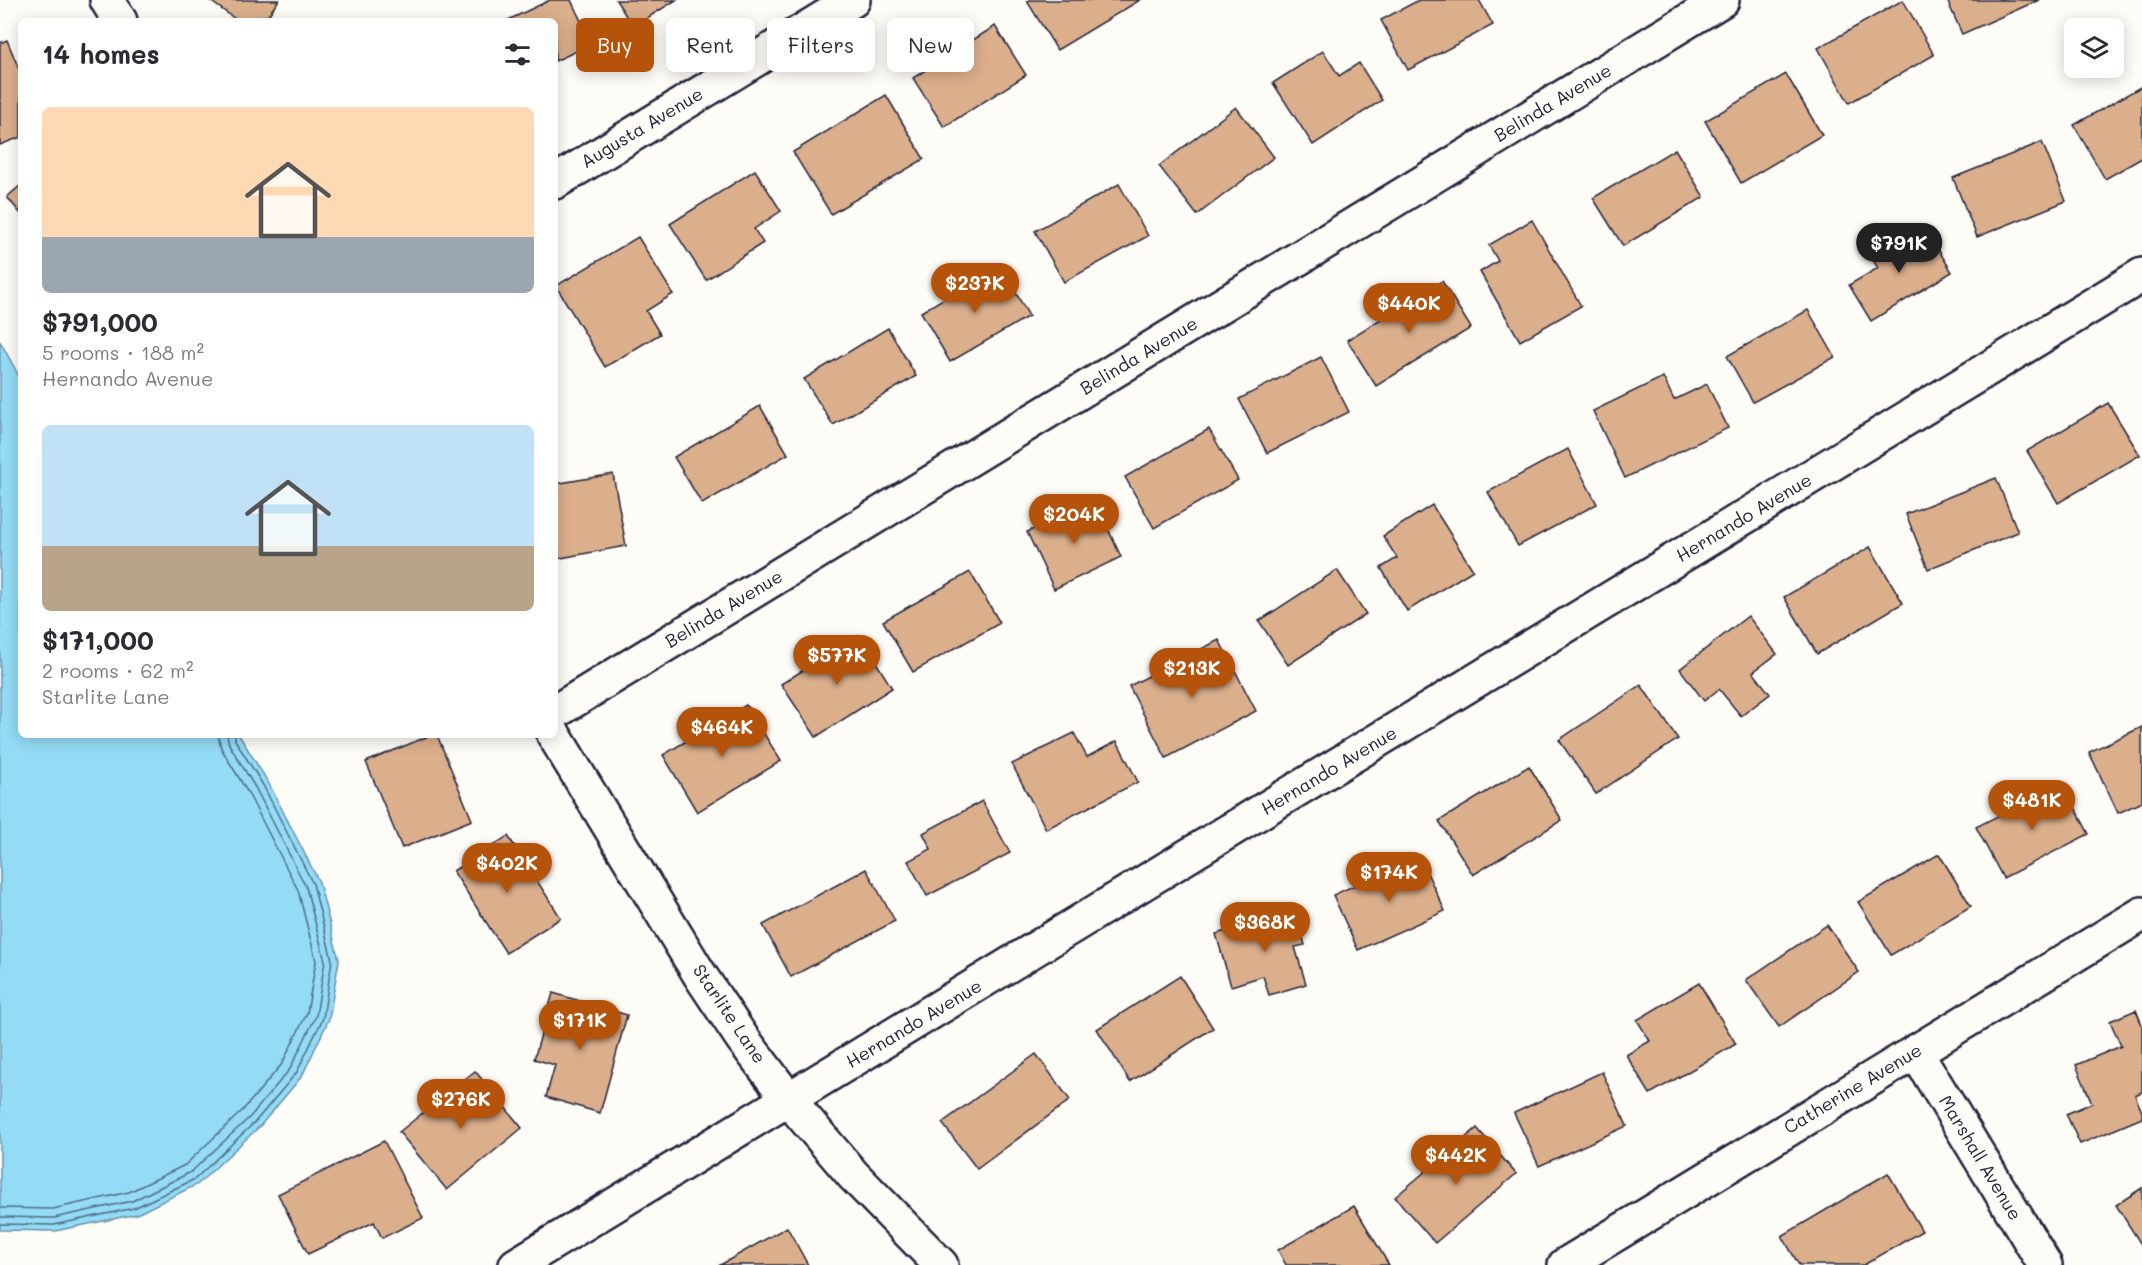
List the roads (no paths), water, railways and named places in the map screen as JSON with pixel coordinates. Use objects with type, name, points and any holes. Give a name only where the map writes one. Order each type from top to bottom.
[{"type":"street","points":[[107,0],[118,18]]},
{"type":"street","name":"Augusta Avenue","points":[[558,180],[853,0]]},
{"type":"street","name":"Belinda Avenue","points":[[558,710],[1722,0]]},
{"type":"street","name":"Hernando Avenue","points":[[516,1265],[2142,275]]},
{"type":"street","name":"Starlite Lane","points":[[556,738],[700,975],[742,1038],[789,1100],[853,1175],[941,1265]]},
{"type":"street","name":"Catherine Avenue","points":[[1565,1265],[2142,914]]},
{"type":"street","name":"Marshall Avenue","points":[[1916,1052],[2045,1265]]},
{"type":"water","points":[[0,341],[18,374],[18,738],[241,738],[268,782],[319,882],[339,960],[329,1019],[302,1076],[260,1126],[198,1184],[137,1214],[55,1231],[0,1230]]}]
